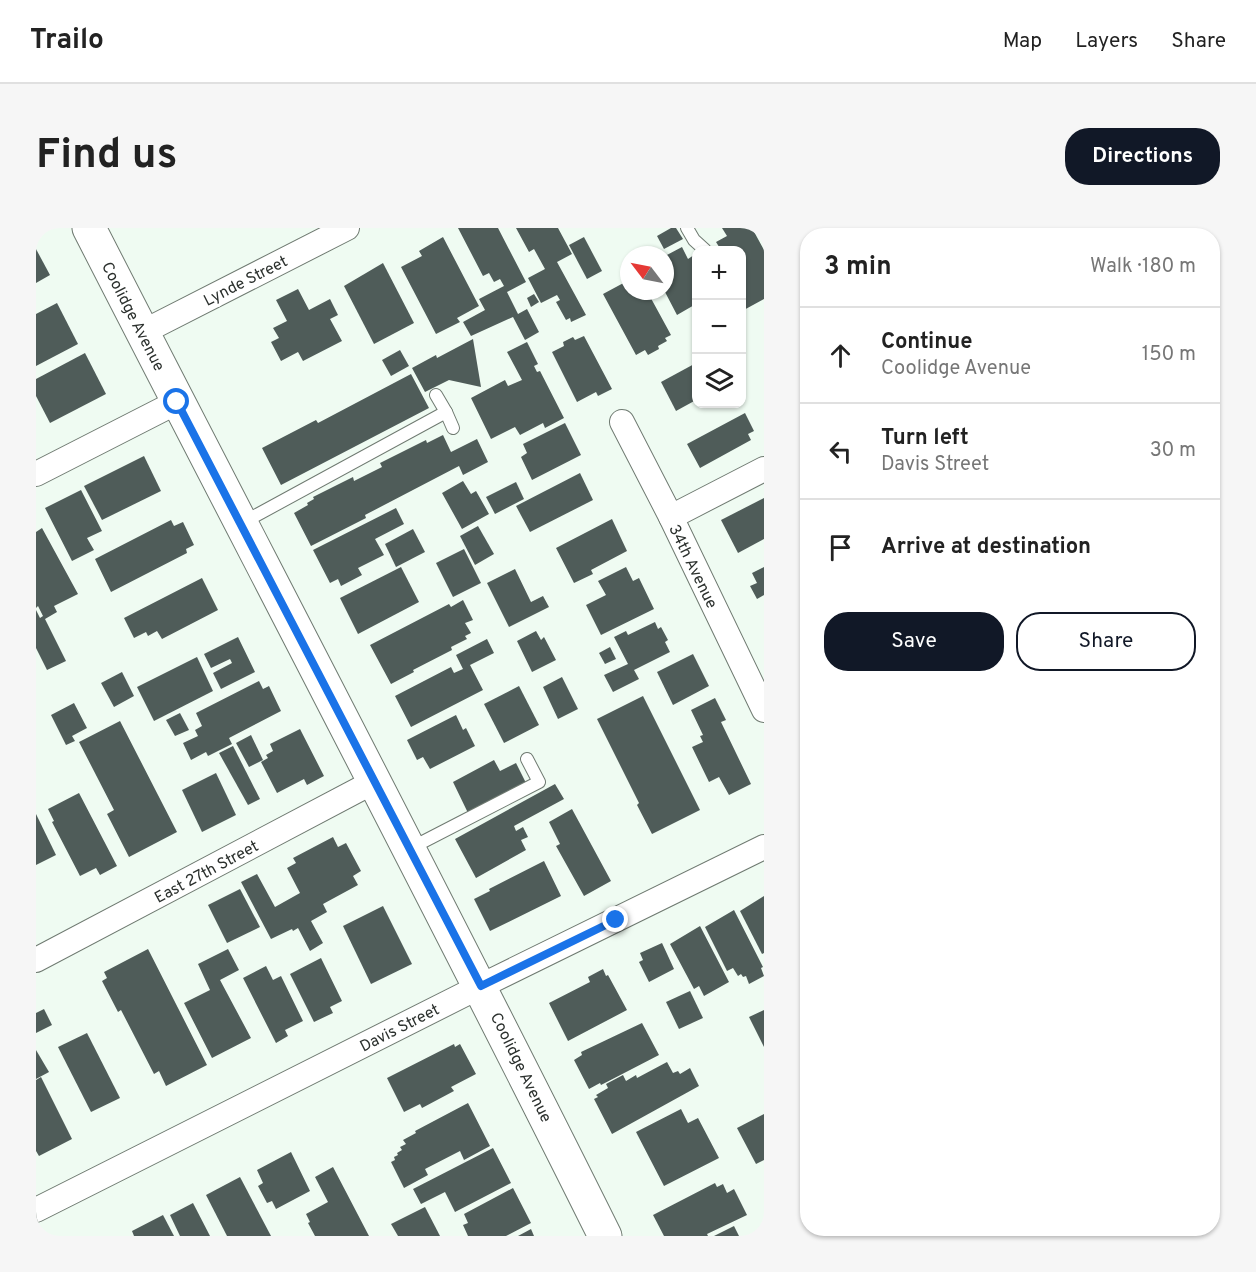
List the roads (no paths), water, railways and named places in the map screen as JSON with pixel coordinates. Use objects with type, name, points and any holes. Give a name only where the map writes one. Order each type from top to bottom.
[{"type":"street","name":"Coolidge Avenue","points":[[89,228],[481,986],[605,1236]]},
{"type":"street","name":"Lynde Street","points":[[143,332],[347,228]]},
{"type":"street","points":[[36,474],[177,402]]},
{"type":"street","name":"34th Avenue","points":[[622,422],[671,517],[764,711]]},
{"type":"street","points":[[671,517],[764,469]]},
{"type":"street","name":"East 27th Street","points":[[36,960],[375,781]]},
{"type":"street","name":"Davis Street","points":[[36,1210],[481,986],[764,847]]},
{"type":"lane","points":[[687,228],[701,246]]},
{"type":"lane","points":[[436,395],[453,428]]},
{"type":"lane","points":[[241,524],[446,412]]},
{"type":"lane","points":[[410,848],[539,782],[527,759]]}]
